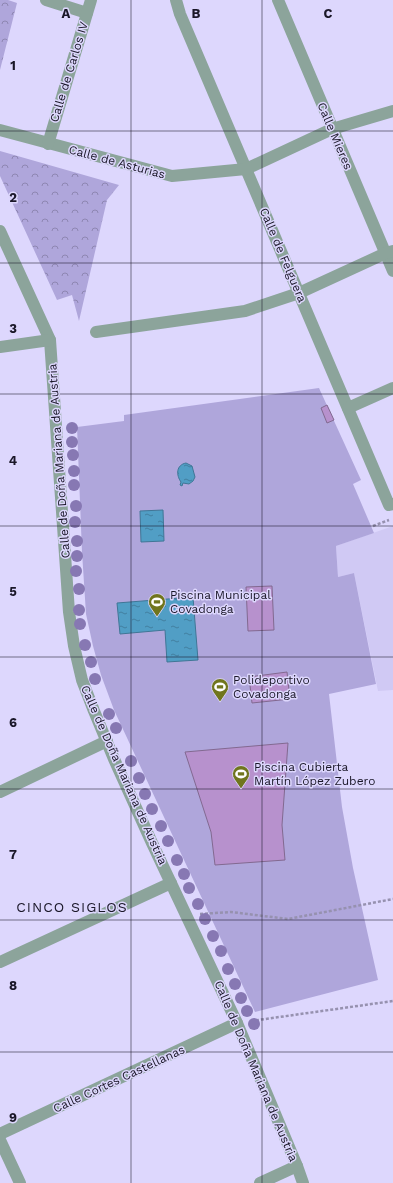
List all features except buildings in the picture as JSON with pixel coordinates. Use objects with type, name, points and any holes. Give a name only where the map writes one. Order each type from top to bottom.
[{"type":"street","points":[[46,0],[87,14]]},
{"type":"street","name":"Calle de Carlos IV","points":[[48,144],[91,0]]},
{"type":"street","name":"Calle de Felguera","points":[[176,0],[180,14],[389,506],[393,504]]},
{"type":"street","name":"Calle Mieres","points":[[278,0],[332,129],[389,252],[393,271]]},
{"type":"street","name":"Calle de Asturias","points":[[0,130],[172,176],[246,169],[332,129],[393,111]]},
{"type":"street","name":"Calle de Doña Mariana de Austria","points":[[0,231],[50,340],[69,612],[74,646],[82,680],[107,741],[171,883],[237,1023],[303,1183]]},
{"type":"street","points":[[96,332],[245,311],[299,293],[389,252]]},
{"type":"street","points":[[0,347],[50,340]]},
{"type":"street","points":[[348,408],[393,388]]},
{"type":"street","points":[[0,792],[107,741]]},
{"type":"street","points":[[0,962],[171,883]]},
{"type":"street","name":"Calle Cortes Castellanas","points":[[0,1134],[237,1023]]},
{"type":"street","points":[[0,1140],[20,1183]]},
{"type":"street","points":[[260,1183],[297,1166]]},
{"type":"path","points":[[373,526],[393,519]]},
{"type":"path","points":[[186,914],[231,912],[288,919],[393,899]]},
{"type":"path","points":[[237,1023],[393,1001]]},
{"type":"shaded area","points":[[393,526],[393,690],[378,691],[354,573],[338,577],[336,546]]},
{"type":"green space","points":[[0,0],[8,0],[17,3],[0,70]]},
{"type":"green space","points":[[0,151],[119,185],[107,200],[79,321],[72,295],[57,300],[0,176]]},
{"type":"green space","name":"Polideportivo Covadonga","points":[[319,388],[361,480],[353,484],[374,533],[336,546],[338,577],[354,573],[376,684],[329,694],[342,807],[353,868],[378,980],[255,1012],[114,710],[101,675],[86,614],[77,427],[124,421],[124,415]]},
{"type":"water","points":[[186,463],[192,466],[195,477],[189,484],[183,483],[182,486],[180,485],[181,482],[178,476],[178,471],[180,466]]},
{"type":"water","points":[[163,510],[164,541],[141,542],[140,511]]},
{"type":"water","name":"Piscina Municipal Covadonga","points":[[193,597],[198,660],[167,662],[165,630],[120,634],[117,603]]},
{"type":"place","name":"Piscina Municipal Covadonga","points":[[157,617]]},
{"type":"place","name":"Polideportivo Covadonga","points":[[220,702]]},
{"type":"place","name":"Piscina Cubierta Martín López Zubero","points":[[241,789]]},
{"type":"district","name":"CINCO SIGLOS","points":[[72,907]]}]
